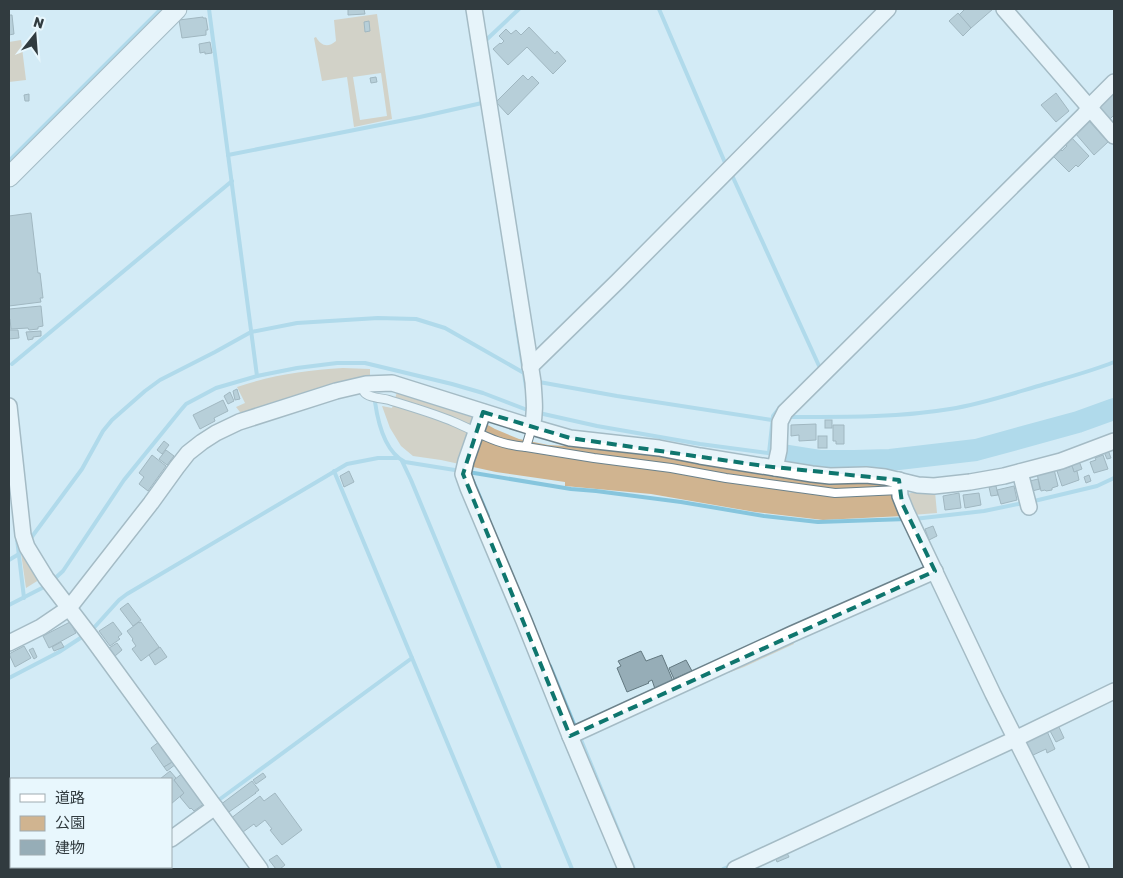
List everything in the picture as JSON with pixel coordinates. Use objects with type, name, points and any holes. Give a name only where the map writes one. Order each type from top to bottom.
[{"type":"street","points":[[9,177],[177,9]]},
{"type":"street","points":[[474,9],[530,367],[534,417]]},
{"type":"street","points":[[530,367],[888,9]]},
{"type":"street","points":[[1004,9],[1114,136]]},
{"type":"street","points":[[777,459],[782,417],[791,405],[1084,115],[1094,101],[1114,82]]},
{"type":"street","points":[[9,644],[41,627],[69,608],[151,503],[177,466],[202,442],[222,429],[244,420],[336,391],[362,385],[392,383],[483,412],[534,417],[570,438],[659,448],[700,456],[777,459],[830,476],[866,475],[884,477],[899,485],[934,486],[1004,476],[1061,461],[1114,442]]},
{"type":"street","points":[[9,406],[23,535],[27,548],[50,583],[89,633],[260,869]]},
{"type":"street","points":[[483,412],[464,470],[468,488],[524,621],[575,734],[626,869]]},
{"type":"street","points":[[1020,472],[1028,504]]},
{"type":"street","points":[[899,485],[902,503],[931,573],[994,694],[1012,740],[1081,869]]},
{"type":"street","points":[[575,734],[792,634],[931,573]]},
{"type":"street","points":[[735,869],[1114,691]]},
{"type":"street","points":[[172,839],[215,807]]},
{"type":"lane","points":[[362,385],[364,392],[369,396],[438,416],[502,443],[671,468],[735,480],[835,493],[899,485]]},
{"type":"lane","points":[[526,447],[534,417]]},
{"type":"highlighted area","points":[[483,412],[570,438],[764,466],[899,480],[902,503],[935,571],[570,736],[463,474]]},
{"type":"green space","points":[[377,14],[392,119],[354,127],[347,77],[322,81],[314,38],[316,37],[325,45],[330,45],[336,41],[334,20]],"holes":[[[381,73],[387,116],[360,120],[353,77]]]},
{"type":"green space","points":[[21,40],[26,80],[9,82],[9,42]]},
{"type":"green space","points":[[343,368],[370,369],[370,376],[320,388],[246,413],[240,412],[236,407],[245,403],[237,387],[290,374]]},
{"type":"green space","points":[[397,392],[470,415],[495,429],[519,439],[548,445],[645,453],[811,482],[840,484],[870,482],[888,484],[890,492],[897,495],[903,516],[823,520],[755,512],[651,494],[565,486],[565,482],[496,472],[413,456],[401,446],[390,428],[382,406],[392,408]]},
{"type":"green space","points":[[935,492],[937,513],[912,515],[905,495]]},
{"type":"green space","points":[[23,549],[42,578],[26,588],[21,553]]},
{"type":"green space","points":[[791,637],[794,644],[728,673],[725,667]]},
{"type":"building","points":[[348,9],[364,9],[365,14],[348,15]]},
{"type":"building","points":[[965,9],[993,9],[971,28],[959,15]]},
{"type":"building","points":[[958,13],[971,28],[963,36],[949,21]]},
{"type":"building","points":[[9,15],[12,15],[14,34],[9,35]]},
{"type":"building","points":[[206,18],[208,30],[206,30],[206,35],[182,38],[179,20]]},
{"type":"building","points":[[369,21],[370,31],[365,32],[364,22]]},
{"type":"building","points":[[529,27],[555,54],[557,51],[566,61],[553,74],[527,47],[508,65],[493,49],[504,41],[499,36],[506,29],[511,34],[516,30],[521,35]]},
{"type":"building","points":[[210,42],[212,53],[200,53],[199,44]]},
{"type":"building","points":[[523,75],[528,80],[532,76],[539,83],[508,115],[496,102]]},
{"type":"building","points":[[376,77],[377,82],[371,83],[370,78]]},
{"type":"building","points":[[1056,93],[1069,111],[1056,122],[1041,105]]},
{"type":"building","points":[[1114,93],[1114,115],[1109,120],[1098,107]]},
{"type":"building","points":[[29,94],[29,101],[25,101],[24,95]]},
{"type":"building","points":[[1089,121],[1108,142],[1094,155],[1075,133]]},
{"type":"building","points":[[1070,136],[1089,156],[1078,167],[1076,165],[1069,172],[1052,155],[1059,148],[1062,151],[1067,146],[1064,142]]},
{"type":"building","points":[[31,213],[43,298],[40,298],[41,302],[9,306],[9,216]]},
{"type":"building","points":[[41,306],[43,326],[38,327],[38,329],[29,330],[28,328],[11,329],[9,309]]},
{"type":"building","points":[[9,320],[10,330],[18,330],[19,338],[9,339]]},
{"type":"building","points":[[41,331],[41,336],[28,340],[26,332]]},
{"type":"building","points":[[237,389],[240,399],[235,400],[233,391]]},
{"type":"building","points":[[230,392],[234,401],[228,404],[224,396]]},
{"type":"building","points":[[223,400],[228,411],[214,418],[215,421],[200,429],[193,415]]},
{"type":"building","points":[[825,420],[832,420],[832,428],[825,428]]},
{"type":"building","points":[[816,424],[816,440],[799,441],[799,435],[791,436],[791,425]]},
{"type":"building","points":[[833,425],[844,425],[844,444],[836,444],[836,441],[833,441]]},
{"type":"building","points":[[818,436],[827,436],[827,448],[818,448]]},
{"type":"building","points":[[164,441],[169,445],[162,454],[157,450]]},
{"type":"building","points":[[166,450],[174,456],[167,465],[159,459]]},
{"type":"building","points":[[1108,450],[1111,458],[1107,459],[1104,452]]},
{"type":"building","points":[[152,455],[166,466],[148,491],[139,484],[144,477],[139,473]]},
{"type":"building","points":[[1103,455],[1108,469],[1094,473],[1090,462]]},
{"type":"building","points":[[1079,461],[1082,469],[1074,472],[1071,463]]},
{"type":"building","points":[[1072,466],[1074,472],[1077,471],[1079,480],[1062,486],[1057,471]]},
{"type":"building","points":[[1054,469],[1058,486],[1052,488],[1052,490],[1041,491],[1037,474]]},
{"type":"building","points":[[349,471],[354,482],[344,487],[340,476]]},
{"type":"building","points":[[1089,475],[1091,481],[1086,483],[1084,477]]},
{"type":"building","points":[[1038,479],[1040,489],[1032,491],[1030,481]]},
{"type":"building","points":[[996,486],[998,495],[991,496],[989,487]]},
{"type":"building","points":[[1014,486],[1017,500],[1001,504],[997,490]]},
{"type":"building","points":[[959,493],[961,508],[945,510],[943,496]]},
{"type":"building","points":[[979,493],[981,505],[965,508],[963,495]]},
{"type":"building","points":[[933,526],[937,536],[929,540],[925,529]]},
{"type":"building","points":[[128,603],[141,620],[133,626],[120,609]]},
{"type":"building","points":[[70,622],[76,633],[49,648],[43,636]]},
{"type":"building","points":[[113,622],[122,634],[118,637],[120,639],[110,646],[99,631]]},
{"type":"building","points":[[141,622],[159,647],[141,661],[132,649],[136,646],[127,631]]},
{"type":"building","points":[[61,642],[64,647],[54,651],[52,647]]},
{"type":"building","points":[[117,643],[122,650],[115,656],[109,648]]},
{"type":"building","points":[[24,646],[31,658],[15,667],[9,654]]},
{"type":"building","points":[[160,647],[167,657],[155,665],[149,655]]},
{"type":"building","points":[[33,648],[37,657],[34,659],[29,650]]},
{"type":"building","points":[[641,651],[646,661],[662,655],[673,681],[655,689],[652,680],[627,692],[617,668],[621,666],[618,661]]},
{"type":"building","points":[[686,660],[692,671],[674,679],[669,668]]},
{"type":"building","points":[[1058,725],[1064,738],[1056,742],[1049,729]]},
{"type":"building","points":[[1046,729],[1055,749],[1047,753],[1046,749],[1031,756],[1024,739]]},
{"type":"building","points":[[160,741],[174,761],[164,767],[151,748]]},
{"type":"building","points":[[174,761],[176,764],[167,771],[164,767]]},
{"type":"building","points":[[170,771],[184,793],[172,803],[172,778],[161,778]]},
{"type":"building","points":[[184,772],[205,803],[194,811],[180,797],[184,793],[174,780]]},
{"type":"building","points":[[263,773],[266,777],[256,784],[253,780]]},
{"type":"building","points":[[252,781],[259,790],[226,814],[220,805]]},
{"type":"building","points":[[275,793],[302,830],[282,845],[265,820],[256,827],[254,824],[243,832],[230,819],[260,796],[264,801]]},
{"type":"building","points":[[785,849],[789,857],[777,862],[774,854]]},
{"type":"building","points":[[277,855],[285,865],[280,869],[276,869],[269,860]]},
{"type":"waterway","points":[[9,161],[161,9]]},
{"type":"waterway","points":[[209,9],[257,376]]},
{"type":"waterway","points":[[484,42],[519,9]]},
{"type":"waterway","points":[[659,9],[726,165]]},
{"type":"waterway","points":[[228,155],[482,103]]},
{"type":"waterway","points":[[731,173],[820,368]]},
{"type":"waterway","points":[[12,364],[232,181]]},
{"type":"waterway","points":[[515,315],[526,387]]},
{"type":"waterway","points":[[31,538],[82,469],[103,431],[112,420],[160,380],[251,332],[297,323],[378,318],[416,319],[445,328],[524,373]]},
{"type":"waterway","points":[[786,417],[848,417],[950,409],[998,398],[1114,362]]},
{"type":"waterway","points":[[52,581],[63,571],[124,480],[180,411],[186,404],[216,388],[257,376],[297,368],[337,363],[365,363],[483,393],[530,411]]},
{"type":"waterway","points":[[539,382],[772,420]]},
{"type":"waterway","points":[[375,402],[384,436],[392,451],[398,457],[405,462],[461,471]]},
{"type":"waterway","points":[[769,453],[773,416],[781,406]]},
{"type":"waterway","points":[[783,455],[821,461],[854,461],[890,460],[976,450],[1078,422],[1114,409]]},
{"type":"waterway","points":[[539,413],[597,426],[700,444],[776,454]]},
{"type":"waterway","points":[[91,631],[119,600],[127,594],[347,464],[378,458],[397,458]]},
{"type":"waterway","points":[[402,461],[572,869]]},
{"type":"waterway","points":[[334,471],[500,869]]},
{"type":"waterway","points":[[468,472],[571,489],[681,502],[764,516],[818,522],[907,519]]},
{"type":"waterway","points":[[1030,502],[1097,486],[1114,478]]},
{"type":"waterway","points":[[473,481],[488,516]]},
{"type":"waterway","points":[[914,519],[984,511],[1023,503]]},
{"type":"waterway","points":[[17,539],[24,598]]},
{"type":"waterway","points":[[9,560],[19,554]]},
{"type":"waterway","points":[[9,605],[46,586]]},
{"type":"waterway","points":[[9,678],[59,652],[85,635]]},
{"type":"waterway","points":[[216,802],[412,658]]},
{"type":"waterway","points":[[550,666],[576,729]]},
{"type":"waterway","points":[[579,735],[634,869]]},
{"type":"waterway","points":[[723,869],[733,865]]}]
